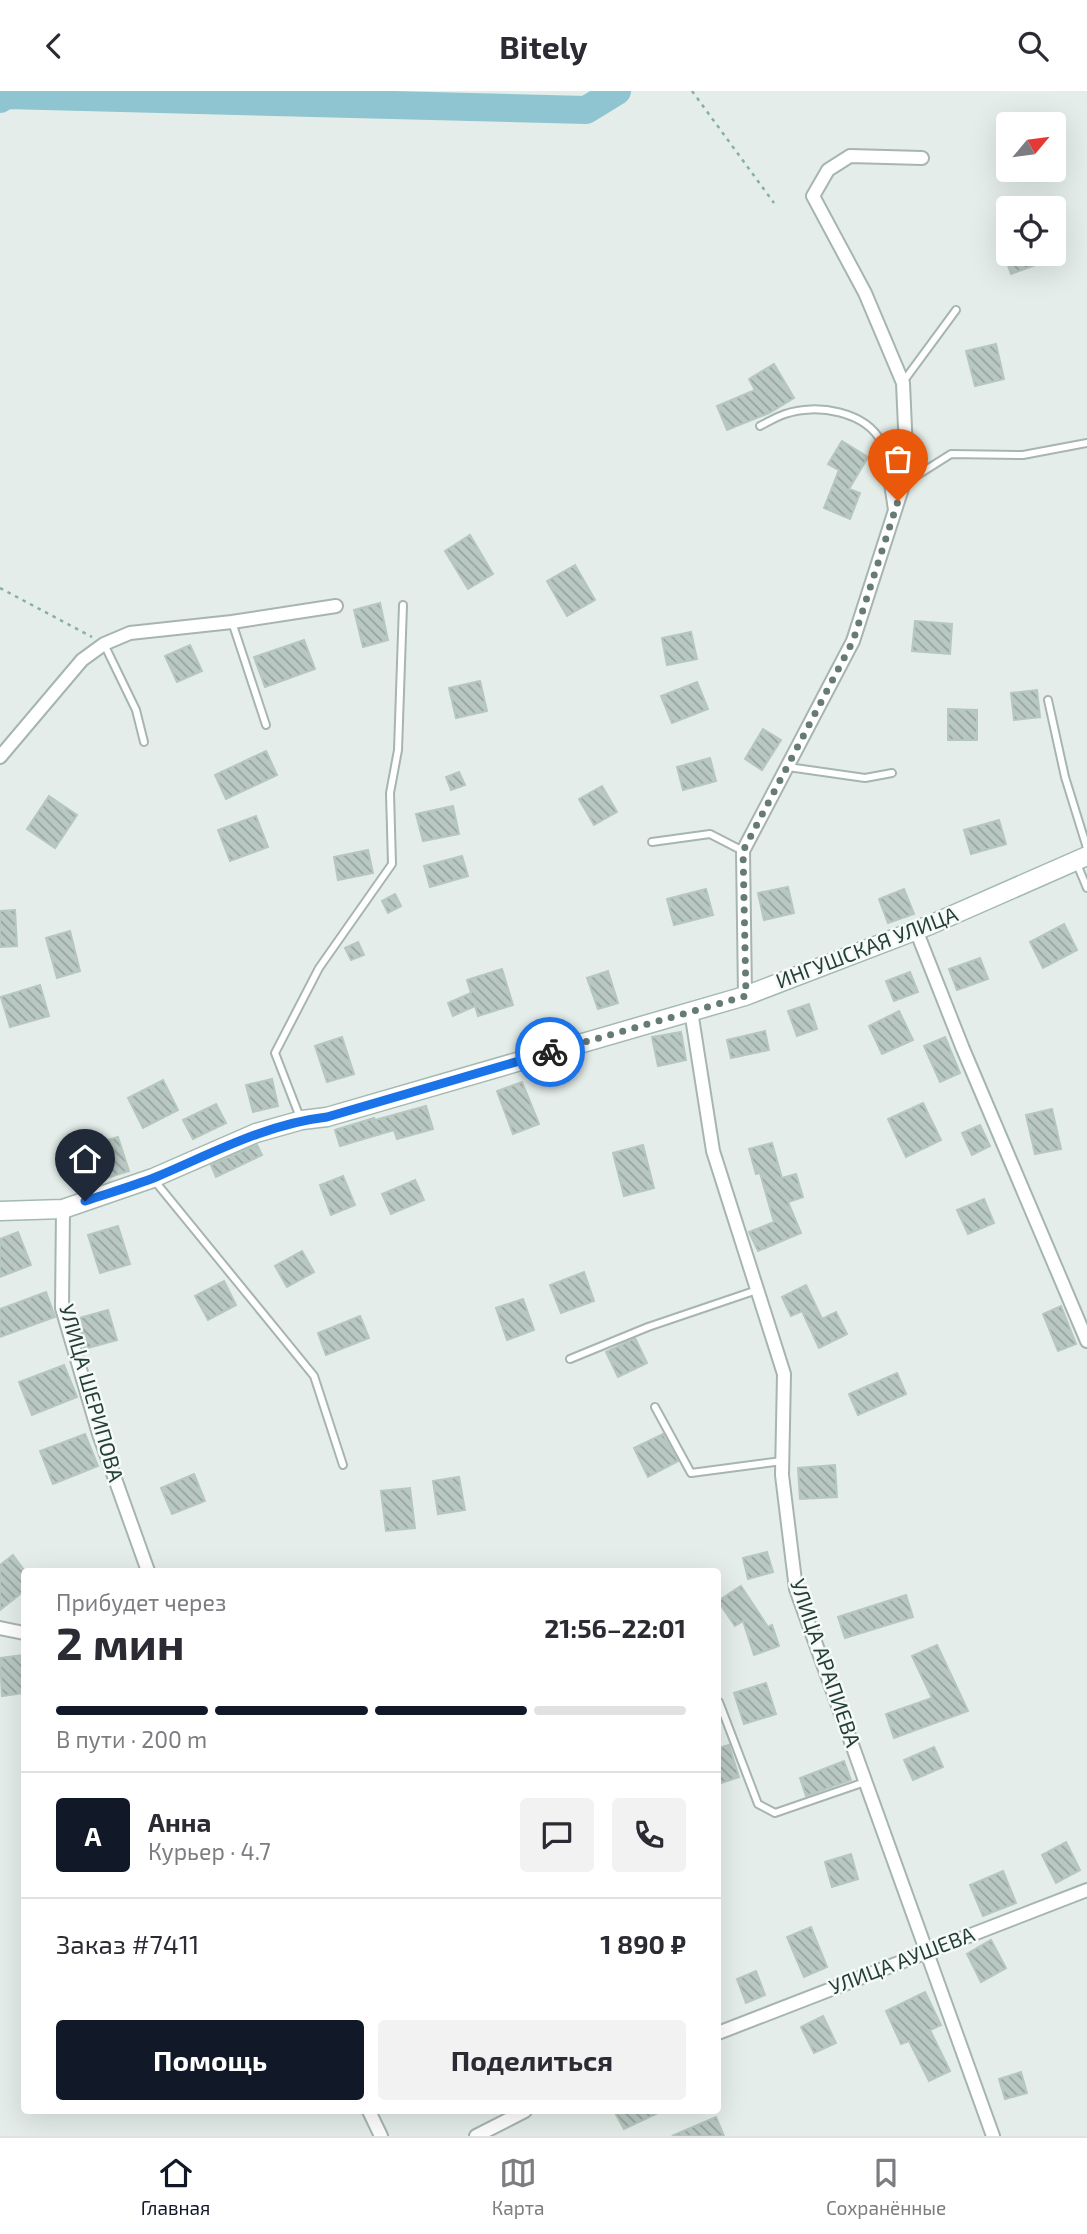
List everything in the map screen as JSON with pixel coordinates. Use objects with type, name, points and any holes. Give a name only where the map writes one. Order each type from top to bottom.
[{"type":"street","points":[[746,996],[743,851],[853,641],[906,473],[903,383],[865,293],[813,196],[828,170],[850,156],[922,158]]},
{"type":"street","points":[[0,757],[82,660],[104,644],[130,633],[232,622],[336,606]]},
{"type":"street","name":"ИНГУШСКАЯ УЛИЦА","points":[[0,1211],[63,1209],[153,1178],[257,1133],[302,1120],[327,1117],[746,996],[916,930],[1083,855]]},
{"type":"street","points":[[916,930],[963,1049],[1087,1341]]},
{"type":"street","name":"УЛИЦА АРАПИЕВА","points":[[691,1011],[713,1151],[784,1374],[782,1461],[796,1589],[993,2136]]},
{"type":"street","name":"УЛИЦА ШЕРИПОВА","points":[[63,1209],[62,1308],[99,1434],[147,1568]]},
{"type":"street","points":[[0,1628],[21,1632]]},
{"type":"street","name":"УЛИЦА АУШЕВА","points":[[721,2032],[1087,1890]]},
{"type":"street","points":[[370,2114],[381,2136]]},
{"type":"street","points":[[476,2136],[519,2114]]},
{"type":"lane","points":[[903,383],[956,310]]},
{"type":"lane","points":[[760,426],[786,413],[813,410],[852,416],[870,427],[882,443],[893,519]]},
{"type":"lane","points":[[903,484],[951,454],[1023,455],[1087,443]]},
{"type":"lane","points":[[302,1120],[275,1052],[319,968],[392,864],[390,793],[398,750],[403,605]]},
{"type":"lane","points":[[232,622],[266,725]]},
{"type":"lane","points":[[104,644],[136,709],[144,742]]},
{"type":"lane","points":[[1048,700],[1083,855],[1087,888]]},
{"type":"lane","points":[[788,767],[865,778],[892,773]]},
{"type":"lane","points":[[652,842],[710,834],[743,851]]},
{"type":"lane","points":[[153,1178],[314,1376],[343,1465]]},
{"type":"lane","points":[[570,1359],[648,1327],[757,1290]]},
{"type":"lane","points":[[655,1407],[691,1472],[782,1461]]},
{"type":"lane","points":[[721,1707],[758,1804],[775,1813],[866,1781]]},
{"type":"path","points":[[692,91],[774,204]]},
{"type":"path","points":[[0,588],[104,644]]},
{"type":"building","points":[[1008,266],[1032,266],[1011,274]]},
{"type":"building","points":[[996,344],[1004,379],[975,386],[966,351]]},
{"type":"building","points":[[774,364],[794,398],[769,413],[727,430],[717,406],[755,390],[749,379]]},
{"type":"building","points":[[842,441],[868,457],[849,489],[860,493],[850,519],[824,508],[839,470],[828,464]]},
{"type":"building","points":[[470,535],[493,574],[468,589],[445,551]]},
{"type":"building","points":[[575,565],[595,600],[567,616],[547,581]]},
{"type":"building","points":[[380,603],[388,640],[363,647],[354,610]]},
{"type":"building","points":[[915,621],[952,624],[950,654],[912,651]]},
{"type":"building","points":[[691,632],[697,659],[667,665],[662,638]]},
{"type":"building","points":[[304,640],[315,669],[265,687],[254,657]]},
{"type":"building","points":[[190,645],[202,671],[177,682],[165,656]]},
{"type":"building","points":[[480,681],[487,711],[456,718],[449,688]]},
{"type":"building","points":[[697,682],[708,709],[672,723],[661,696]]},
{"type":"building","points":[[1037,690],[1040,717],[1014,720],[1011,693]]},
{"type":"building","points":[[948,709],[977,710],[977,740],[948,740]]},
{"type":"building","points":[[763,729],[781,740],[762,770],[745,759]]},
{"type":"building","points":[[266,751],[277,775],[226,799],[215,775]]},
{"type":"building","points":[[710,758],[716,781],[683,790],[677,767]]},
{"type":"building","points":[[459,772],[465,785],[451,790],[446,777]]},
{"type":"building","points":[[602,786],[617,812],[594,825],[579,799]]},
{"type":"building","points":[[49,796],[77,815],[55,848],[27,829]]},
{"type":"building","points":[[453,806],[459,834],[423,841],[416,814]]},
{"type":"building","points":[[256,816],[268,847],[230,861],[218,830]]},
{"type":"building","points":[[999,820],[1006,844],[971,854],[964,830]]},
{"type":"building","points":[[368,850],[373,873],[338,880],[334,857]]},
{"type":"building","points":[[462,856],[468,876],[430,887],[424,866]]},
{"type":"building","points":[[788,887],[794,913],[764,920],[758,893]]},
{"type":"building","points":[[706,889],[713,915],[674,925],[667,899]]},
{"type":"building","points":[[904,889],[914,914],[888,923],[879,899]]},
{"type":"building","points":[[395,894],[401,906],[388,913],[382,901]]},
{"type":"building","points":[[15,910],[17,946],[0,947],[0,911]]},
{"type":"building","points":[[1064,924],[1077,950],[1043,968],[1030,942]]},
{"type":"building","points":[[70,931],[80,971],[57,978],[46,938]]},
{"type":"building","points":[[358,942],[364,955],[351,960],[345,948]]},
{"type":"building","points":[[980,958],[988,979],[957,990],[949,969]]},
{"type":"building","points":[[502,969],[513,1005],[478,1016],[475,1006],[453,1016],[448,1003],[471,993],[467,980]]},
{"type":"building","points":[[608,971],[618,1003],[598,1009],[587,978]]},
{"type":"building","points":[[910,972],[918,992],[894,1001],[886,981]]},
{"type":"building","points":[[40,985],[49,1016],[10,1027],[1,997]]},
{"type":"building","points":[[809,1004],[817,1029],[797,1036],[788,1011]]},
{"type":"building","points":[[899,1011],[913,1040],[882,1054],[869,1026]]},
{"type":"building","points":[[765,1031],[769,1050],[731,1058],[727,1040]]},
{"type":"building","points":[[681,1032],[686,1060],[658,1066],[652,1037]]},
{"type":"building","points":[[342,1037],[354,1074],[327,1082],[315,1046]]},
{"type":"building","points":[[945,1037],[960,1073],[940,1082],[924,1046]]},
{"type":"building","points":[[272,1079],[278,1106],[253,1112],[246,1085]]},
{"type":"building","points":[[163,1080],[178,1110],[143,1128],[128,1098]]},
{"type":"building","points":[[522,1082],[539,1124],[513,1134],[497,1091]]},
{"type":"building","points":[[923,1103],[941,1140],[906,1157],[888,1119]]},
{"type":"building","points":[[216,1104],[226,1123],[193,1139],[183,1120]]},
{"type":"building","points":[[426,1106],[433,1129],[397,1139],[394,1130],[340,1146],[335,1130]]},
{"type":"building","points":[[1052,1109],[1061,1149],[1035,1154],[1026,1115]]},
{"type":"building","points":[[980,1125],[990,1146],[972,1155],[962,1133]]},
{"type":"building","points":[[118,1137],[129,1171],[103,1179],[93,1144]]},
{"type":"building","points":[[772,1143],[782,1178],[796,1174],[803,1197],[788,1202],[801,1233],[758,1251],[749,1232],[774,1222],[760,1173],[756,1174],[749,1149]]},
{"type":"building","points":[[257,1145],[262,1155],[216,1177],[211,1165]]},
{"type":"building","points":[[643,1145],[654,1188],[624,1196],[613,1153]]},
{"type":"building","points":[[343,1176],[355,1205],[331,1215],[320,1185]]},
{"type":"building","points":[[415,1180],[424,1200],[391,1214],[382,1194]]},
{"type":"building","points":[[984,1199],[994,1223],[968,1234],[957,1210]]},
{"type":"building","points":[[118,1226],[130,1264],[100,1273],[88,1235]]},
{"type":"building","points":[[18,1232],[31,1265],[0,1277],[0,1239]]},
{"type":"building","points":[[302,1251],[314,1272],[287,1287],[275,1266]]},
{"type":"building","points":[[584,1272],[594,1301],[561,1313],[550,1285]]},
{"type":"building","points":[[224,1281],[236,1305],[208,1320],[195,1296]]},
{"type":"building","points":[[806,1285],[822,1319],[836,1312],[847,1334],[819,1348],[802,1311],[791,1316],[782,1297]]},
{"type":"building","points":[[46,1292],[55,1317],[0,1337],[0,1309]]},
{"type":"building","points":[[523,1299],[534,1330],[507,1340],[496,1308]]},
{"type":"building","points":[[1061,1306],[1076,1344],[1058,1351],[1043,1314]]},
{"type":"building","points":[[108,1310],[117,1340],[84,1349],[76,1319]]},
{"type":"building","points":[[360,1316],[369,1338],[326,1355],[318,1333]]},
{"type":"building","points":[[635,1338],[647,1363],[618,1377],[606,1352]]},
{"type":"building","points":[[64,1365],[77,1397],[32,1415],[19,1382]]},
{"type":"building","points":[[897,1373],[906,1394],[858,1415],[849,1394]]},
{"type":"building","points":[[85,1434],[98,1466],[53,1484],[40,1451]]},
{"type":"building","points":[[663,1434],[678,1461],[648,1477],[634,1448]]},
{"type":"building","points":[[835,1465],[837,1497],[800,1499],[798,1468]]},
{"type":"building","points":[[194,1474],[205,1501],[172,1514],[161,1488]]},
{"type":"building","points":[[459,1477],[465,1510],[438,1514],[433,1481]]},
{"type":"building","points":[[410,1488],[415,1528],[386,1531],[381,1491]]},
{"type":"building","points":[[767,1552],[773,1572],[748,1579],[743,1558]]},
{"type":"building","points":[[13,1555],[23,1568],[21,1593],[0,1610],[0,1565]]},
{"type":"building","points":[[741,1586],[768,1627],[772,1625],[779,1646],[754,1655],[743,1621],[735,1626],[721,1605],[721,1599]]},
{"type":"building","points":[[906,1595],[913,1617],[845,1638],[838,1617]]},
{"type":"building","points":[[937,1645],[968,1711],[894,1738],[886,1714],[932,1698],[912,1656]]},
{"type":"building","points":[[21,1655],[21,1693],[2,1696],[0,1658]]},
{"type":"building","points":[[766,1683],[776,1714],[744,1724],[734,1693]]},
{"type":"building","points":[[729,1745],[739,1777],[721,1783],[721,1747]]},
{"type":"building","points":[[934,1747],[943,1767],[913,1780],[904,1760]]},
{"type":"building","points":[[844,1761],[851,1780],[806,1796],[800,1778]]},
{"type":"building","points":[[1066,1842],[1080,1870],[1056,1883],[1042,1855]]},
{"type":"building","points":[[851,1854],[858,1879],[832,1887],[825,1862]]},
{"type":"building","points":[[1003,1871],[1016,1903],[983,1916],[970,1885]]},
{"type":"building","points":[[811,1927],[827,1967],[804,1977],[787,1937]]},
{"type":"building","points":[[991,1940],[1006,1968],[981,1982],[967,1954]]},
{"type":"building","points":[[756,1971],[765,1995],[746,2003],[737,1979]]},
{"type":"building","points":[[925,1992],[941,2025],[930,2030],[950,2071],[929,2081],[909,2041],[901,2044],[886,2011]]},
{"type":"building","points":[[823,2016],[836,2043],[814,2053],[801,2027]]},
{"type":"building","points":[[1021,2072],[1027,2093],[1005,2099],[999,2079]]},
{"type":"building","points":[[616,2114],[656,2114],[624,2129]]},
{"type":"building","points":[[716,2117],[724,2136],[672,2136]]},
{"type":"waterway","points":[[0,99],[6,95],[586,110],[617,91]]},
{"type":"way so far","points":[[550,1052],[746,996],[743,851],[853,641],[898,501]]},
{"type":"route","points":[[85,1201],[153,1178],[257,1133],[302,1120],[327,1117],[550,1052]]}]
